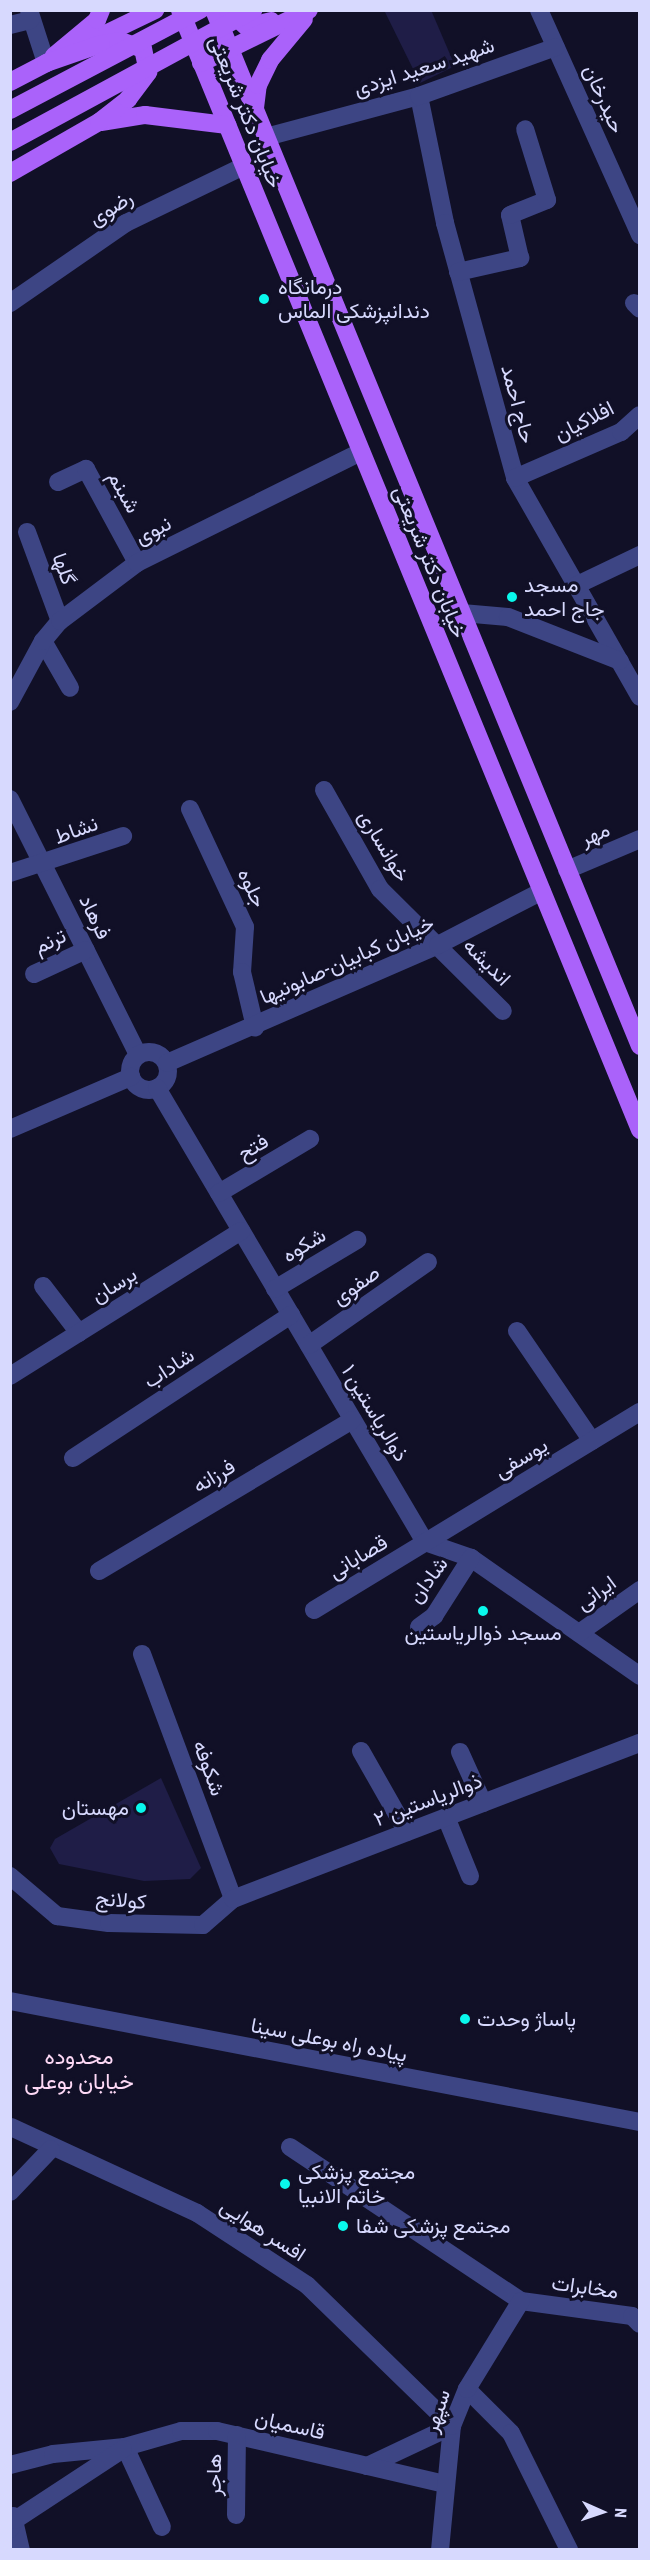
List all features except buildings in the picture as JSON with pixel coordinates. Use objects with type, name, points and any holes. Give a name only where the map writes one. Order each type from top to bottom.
[{"type":"main road","points":[[46,63],[97,20],[101,10]]},
{"type":"main road","points":[[10,82],[155,10]]},
{"type":"main road","name":"خیابان دکتر شریعتی","points":[[180,10],[639,1130]]},
{"type":"main road","points":[[10,110],[200,10]]},
{"type":"main road","name":"خیابان دکتر شریعتی","points":[[214,10],[639,1046]]},
{"type":"main road","points":[[228,10],[247,27],[308,12]]},
{"type":"main road","points":[[10,142],[253,10]]},
{"type":"main road","points":[[201,63],[308,12]]},
{"type":"main road","points":[[255,110],[258,85],[270,60],[290,31],[308,12]]},
{"type":"main road","points":[[10,173],[99,122],[144,80],[148,72],[143,50],[121,42],[101,44],[46,63]]},
{"type":"main road","points":[[99,122],[145,115],[227,125]]},
{"type":"street","points":[[539,10],[556,47]]},
{"type":"street","points":[[10,26],[29,15],[46,63]]},
{"type":"street","name":"شهید سعید ایزدی","points":[[266,136],[419,96],[556,47]]},
{"type":"street","name":"حیدرخان","points":[[556,47],[639,235]]},
{"type":"street","name":"حاج احمد","points":[[419,96],[458,272],[515,478],[639,697]]},
{"type":"street","points":[[458,272],[520,258],[510,215],[547,200],[525,129]]},
{"type":"street","name":"رضوی","points":[[10,303],[126,223],[244,166]]},
{"type":"street","name":"افلاکیان","points":[[515,478],[621,432],[639,415]]},
{"type":"street","name":"نبوی","points":[[10,702],[43,641],[60,621],[137,563],[361,452]]},
{"type":"street","name":"شبنم","points":[[58,482],[86,469],[137,563]]},
{"type":"street","name":"گلها","points":[[27,532],[60,621]]},
{"type":"street","points":[[577,585],[639,555]]},
{"type":"street","points":[[462,613],[508,617],[620,661]]},
{"type":"street","points":[[43,641],[70,688]]},
{"type":"street","name":"خوانساری","points":[[324,790],[381,890],[438,945]]},
{"type":"street","name":"فرهاد","points":[[10,799],[138,1055]]},
{"type":"street","name":"جلوه","points":[[190,809],[245,927],[242,972],[255,1027]]},
{"type":"street","name":"نشاط","points":[[10,873],[44,865],[123,836]]},
{"type":"street","name":"مهر","points":[[567,870],[639,839]]},
{"type":"street","name":"خیابان کبابیان-صابونیها","points":[[166,1063],[255,1027],[438,945],[542,891]]},
{"type":"street","name":"اندیشه","points":[[438,945],[503,1011]]},
{"type":"street","name":"ترنم","points":[[34,974],[86,950]]},
{"type":"street","points":[[158,1053],[166,1063],[166,1080],[157,1088],[143,1089],[131,1077],[131,1065],[138,1055],[158,1053]]},
{"type":"street","points":[[10,1129],[131,1077]]},
{"type":"street","name":"ذوالریاستین ۱","points":[[157,1088],[425,1542]]},
{"type":"street","name":"فتح","points":[[219,1193],[310,1139]]},
{"type":"street","name":"برسان","points":[[10,1376],[241,1231]]},
{"type":"street","name":"شکوه","points":[[275,1289],[357,1240]]},
{"type":"street","name":"صفوی","points":[[309,1345],[428,1262]]},
{"type":"street","points":[[43,1286],[79,1333]]},
{"type":"street","name":"شاداب","points":[[73,1458],[291,1315]]},
{"type":"street","points":[[517,1331],[592,1441]]},
{"type":"street","name":"یوسفی","points":[[425,1542],[639,1412]]},
{"type":"street","name":"فرزانه","points":[[99,1571],[352,1420]]},
{"type":"street","points":[[425,1542],[471,1558],[639,1676]]},
{"type":"street","name":"قصابانی","points":[[314,1610],[425,1542]]},
{"type":"street","name":"شادان","points":[[418,1627],[434,1616],[471,1558]]},
{"type":"street","name":"ایرانی","points":[[579,1633],[639,1590]]},
{"type":"street","name":"شکوفه","points":[[142,1654],[233,1899]]},
{"type":"street","name":"ذوالریاستین ۲","points":[[233,1899],[639,1743]]},
{"type":"street","points":[[361,1751],[407,1832]]},
{"type":"street","points":[[460,1752],[483,1803]]},
{"type":"street","points":[[446,1817],[470,1876]]},
{"type":"street","name":"کولانج","points":[[10,1876],[57,1916],[109,1923],[202,1925],[233,1899]]},
{"type":"street","name":"پیاده راه بوعلی سینا","points":[[10,2001],[639,2122]]},
{"type":"street","name":"افسر هوایی","points":[[11,2127],[51,2149],[197,2213],[307,2285],[452,2426]]},
{"type":"street","points":[[290,2147],[521,2301]]},
{"type":"street","points":[[10,2192],[51,2149]]},
{"type":"street","name":"مخابرات","points":[[521,2301],[632,2316],[639,2324]]},
{"type":"street","name":"سپهر","points":[[440,2550],[452,2426],[467,2389],[521,2301]]},
{"type":"street","points":[[467,2389],[511,2433],[569,2550]]},
{"type":"street","points":[[367,2466],[452,2426]]},
{"type":"street","name":"قاسمیان","points":[[125,2447],[181,2431],[218,2431],[445,2484]]},
{"type":"street","name":"هاجر","points":[[236,2515],[237,2435]]},
{"type":"street","points":[[10,2465],[52,2454],[125,2447]]},
{"type":"street","points":[[21,2550],[12,2520],[125,2447]]},
{"type":"street","points":[[125,2447],[162,2527]]},
{"type":"place","name":"درمانگاه دندانپزشکی الماس","points":[[264,299]]},
{"type":"place","name":"مسجد جاج احمد","points":[[512,597]]},
{"type":"place","name":"مسجد ذوالریاستین","points":[[483,1611]]},
{"type":"place","name":"مهستان","points":[[141,1808]]},
{"type":"place","name":"پاساژ وحدت","points":[[465,2019]]},
{"type":"place","name":"مجتمع پزشکی خاتم الانبیا","points":[[285,2184]]},
{"type":"place","name":"مجتمع پزشکی شفا","points":[[343,2226]]},
{"type":"district","name":"محدوده خیابان بوعلی","points":[[79,2068]]}]
